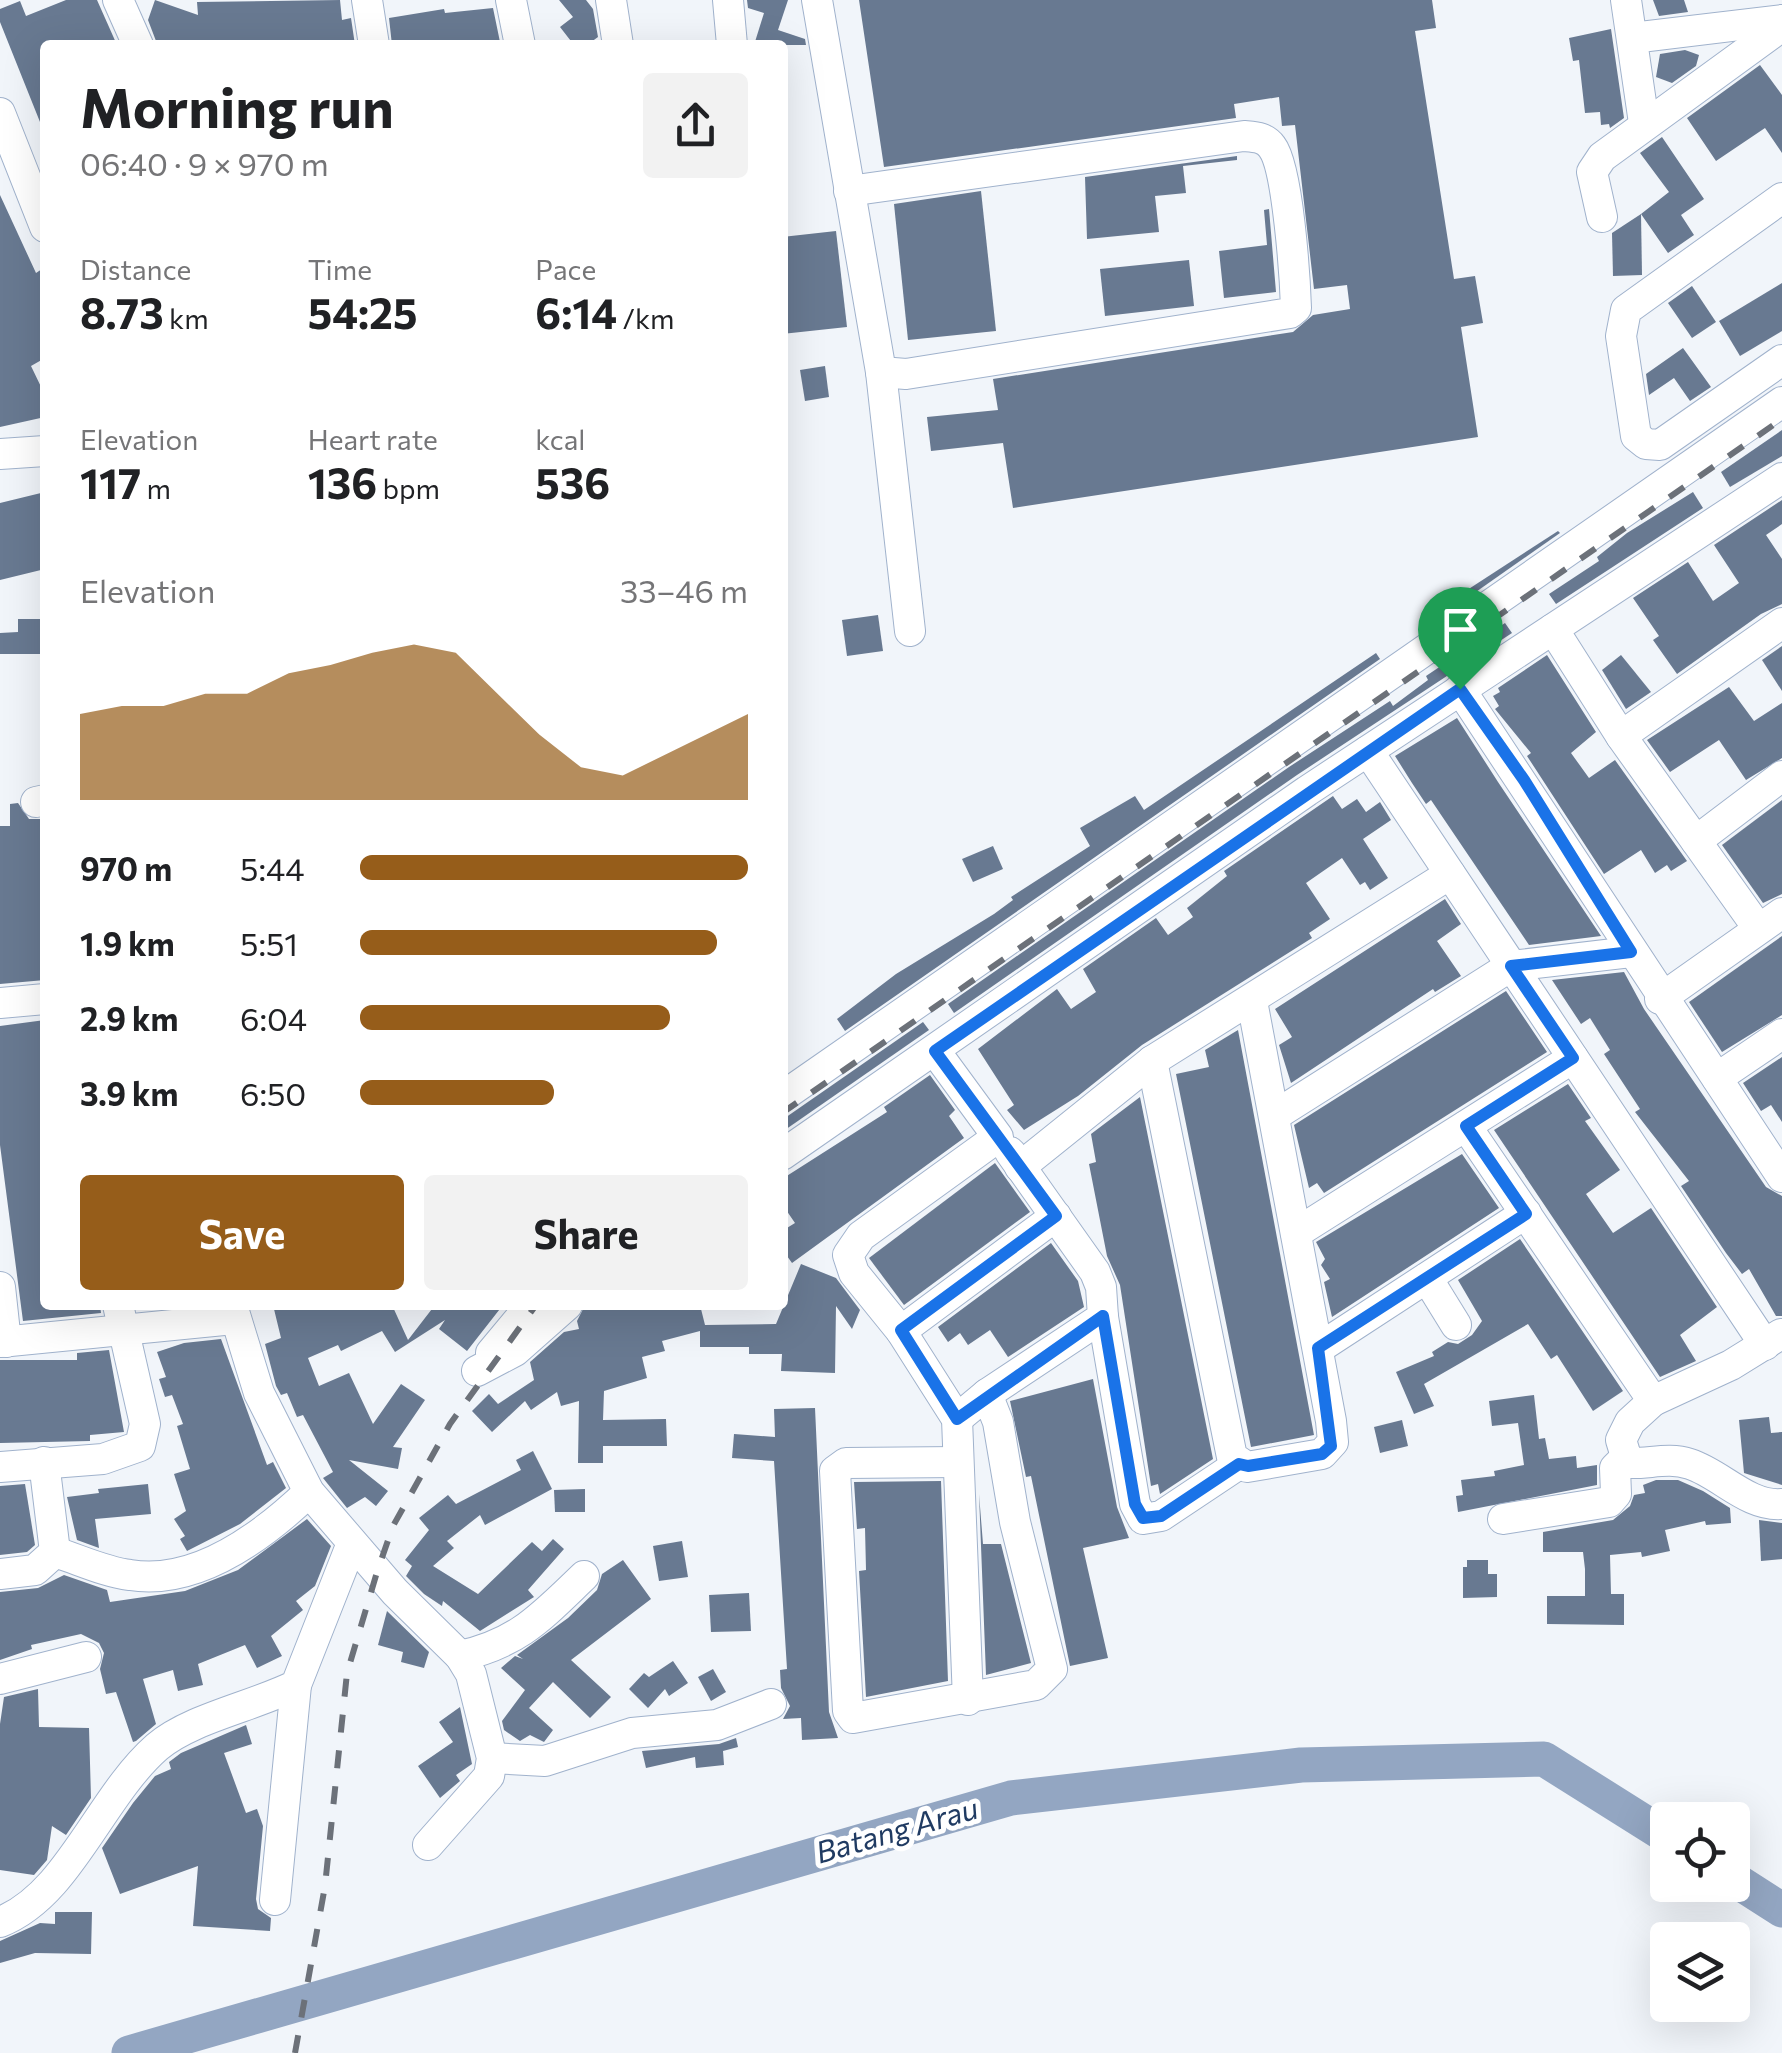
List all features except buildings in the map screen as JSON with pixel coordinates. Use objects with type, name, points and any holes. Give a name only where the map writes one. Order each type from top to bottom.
[{"type":"street","points":[[366,0],[373,40]]},
{"type":"street","points":[[511,0],[519,40]]},
{"type":"street","points":[[611,0],[617,40]]},
{"type":"street","points":[[728,0],[732,40]]},
{"type":"street","points":[[817,0],[881,372],[910,631]]},
{"type":"street","points":[[1626,0],[1644,123]]},
{"type":"street","points":[[124,1],[136,40]]},
{"type":"street","points":[[1632,38],[1782,23]]},
{"type":"street","points":[[1602,216],[1594,166],[1644,123],[1782,23]]},
{"type":"street","points":[[0,113],[40,214]]},
{"type":"street","points":[[849,191],[1085,155],[1244,136],[1260,138],[1275,150],[1296,292],[1296,308],[1290,313],[906,374],[881,372]]},
{"type":"street","points":[[1782,198],[1626,310],[1621,336],[1636,436],[1646,444],[1660,445],[1782,360]]},
{"type":"street","points":[[788,1094],[1782,402]]},
{"type":"street","points":[[0,454],[40,452]]},
{"type":"street","points":[[788,1152],[1368,751],[1782,478]]},
{"type":"street","points":[[1621,736],[1782,623]]},
{"type":"street","points":[[1553,630],[1621,736],[1696,840],[1770,921],[1660,999]]},
{"type":"street","points":[[1460,689],[1524,780],[1660,999],[1778,1164]]},
{"type":"street","points":[[1368,751],[1573,1058],[1774,1339],[1653,1400],[1625,1432],[1624,1459],[1615,1468],[1616,1494],[1609,1502],[1502,1519]]},
{"type":"street","points":[[1696,840],[1782,776]]},
{"type":"street","points":[[1020,1166],[1152,1061],[1450,874]]},
{"type":"street","points":[[1277,1114],[1511,966],[1631,952]]},
{"type":"street","points":[[0,1003],[40,1000]]},
{"type":"street","points":[[935,1051],[1095,1272],[1135,1504],[1143,1518],[1161,1516],[1239,1464],[1248,1466],[1322,1454],[1331,1446],[1277,1114],[1252,1001]]},
{"type":"street","points":[[1717,1078],[1782,1034]]},
{"type":"street","points":[[1296,1233],[1573,1058]]},
{"type":"street","points":[[1152,1061],[1226,1437],[1239,1464]]},
{"type":"street","points":[[1466,1126],[1653,1400]]},
{"type":"street","points":[[968,1700],[957,1419],[901,1330],[854,1273],[848,1255],[852,1245],[998,1137]]},
{"type":"street","points":[[1318,1348],[1526,1214]]},
{"type":"street","points":[[901,1330],[1056,1216]]},
{"type":"street","points":[[1427,1278],[1456,1325]]},
{"type":"street","points":[[0,1287],[3,1342],[120,1318],[233,1312],[272,1426],[309,1492],[460,1656],[471,1674],[492,1758],[489,1776],[471,1802],[428,1845]]},
{"type":"street","points":[[527,1310],[477,1371],[515,1352],[561,1310]]},
{"type":"street","points":[[957,1419],[987,1394],[1103,1316]]},
{"type":"street","points":[[0,1467],[103,1459],[140,1446],[144,1424],[120,1318]]},
{"type":"street","points":[[958,1462],[846,1463],[834,1471],[848,1711],[860,1720],[1036,1686],[1052,1669],[1015,1522],[998,1422],[987,1394]]},
{"type":"street","points":[[1624,1459],[1634,1464],[1675,1460],[1710,1471],[1760,1503],[1782,1504]]},
{"type":"street","points":[[44,1462],[56,1552]]},
{"type":"street","points":[[56,1552],[128,1575],[184,1572],[262,1532],[309,1492]]},
{"type":"street","points":[[959,1528],[1015,1522]]},
{"type":"street","points":[[274,1900],[296,1684],[352,1543]]},
{"type":"street","points":[[0,1574],[35,1570],[56,1552]]},
{"type":"street","points":[[460,1656],[489,1650],[528,1630],[584,1576]]},
{"type":"street","points":[[0,1679],[86,1656]]},
{"type":"street","points":[[0,1922],[22,1914],[49,1890],[102,1808],[155,1748],[173,1735],[259,1704],[296,1684]]},
{"type":"street","points":[[492,1758],[545,1761],[632,1733],[717,1725],[771,1704]]},
{"type":"waterway","name":"Batang Arau","points":[[129,2053],[1011,1798],[1301,1765],[1544,1759],[1650,1826]]},
{"type":"waterway","name":"Batang Arau","points":[[1750,1890],[1782,1910]]},
{"type":"railway","points":[[788,1109],[1782,419]]},
{"type":"railway","points":[[295,2053],[325,1886],[347,1673],[377,1572],[393,1526],[450,1424],[532,1310]]},
{"type":"route","points":[[1460,689],[1524,780],[1631,952],[1511,966],[1573,1058],[1466,1126],[1526,1214],[1318,1348],[1333,1436],[1331,1446],[1322,1454],[1248,1466],[1239,1464],[1150,1521],[1143,1518],[1135,1504],[1110,1337],[1103,1316],[987,1394],[957,1419],[901,1330],[1056,1216],[935,1051],[1199,865],[1460,689]]}]
